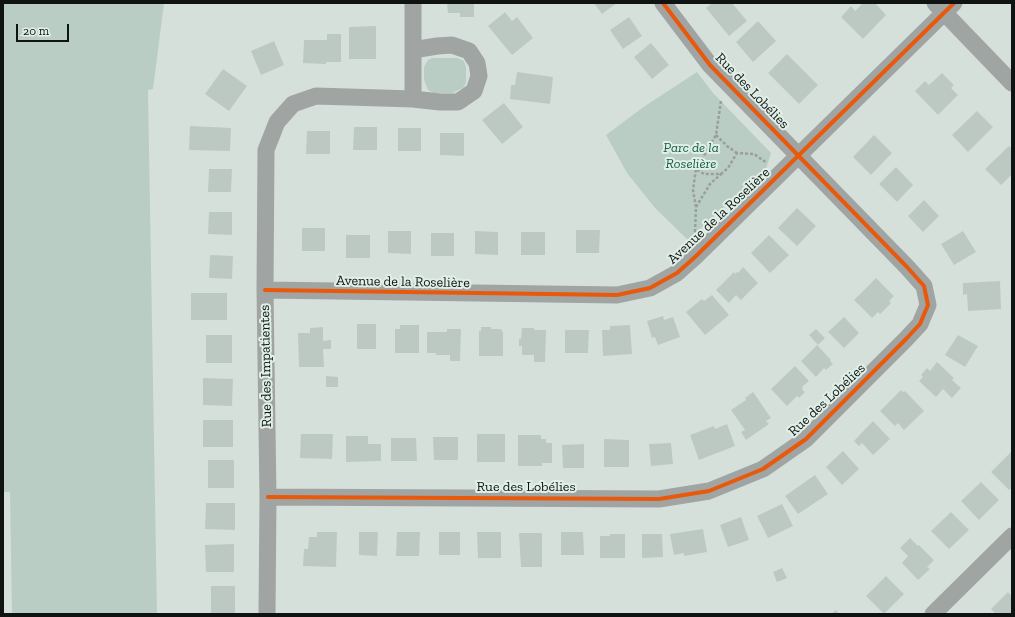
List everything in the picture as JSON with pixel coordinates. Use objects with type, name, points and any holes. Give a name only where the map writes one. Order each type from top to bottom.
[{"type":"street","points":[[413,3],[414,100]]},
{"type":"street","name":"Rue des Lobélies","points":[[268,497],[659,499],[709,491],[763,469],[806,439],[920,324],[928,305],[924,286],[920,281],[710,65],[663,3]]},
{"type":"street","points":[[944,6],[1012,83]]},
{"type":"street","name":"Avenue de la Roselière","points":[[265,290],[617,295],[650,288],[677,272],[695,257],[798,155],[944,6]]},
{"type":"street","name":"Rue des Impatientes","points":[[268,614],[265,290],[266,150],[277,122],[293,104],[316,96],[458,102],[474,91],[479,76],[476,63],[469,52],[452,46],[437,46],[413,50]]},
{"type":"street","points":[[933,614],[1012,536]]},
{"type":"path","points":[[695,257],[696,207],[693,190],[696,169],[716,135],[725,81]]},
{"type":"path","points":[[716,135],[727,146],[738,153],[754,154],[780,173]]},
{"type":"path","points":[[696,207],[710,184],[728,168],[738,153]]},
{"type":"path","points":[[696,169],[704,174],[721,174]]},
{"type":"green space","points":[[3,3],[164,3],[153,89],[148,90],[157,614],[3,614],[12,613],[10,492],[3,492]]},
{"type":"green space","points":[[432,58],[457,58],[464,61],[466,67],[466,83],[463,88],[452,93],[433,93],[428,90],[424,80],[424,67],[428,60]]},
{"type":"green space","name":"Parc de la Roselière","points":[[697,72],[713,93],[771,153],[766,169],[688,240],[655,208],[627,173],[606,135],[642,108]]},
{"type":"building","points":[[447,3],[474,3],[474,17],[460,17],[460,13],[448,13]]},
{"type":"building","points":[[594,3],[617,3],[602,14]]},
{"type":"building","points":[[712,3],[732,3],[747,21],[729,36],[706,8]]},
{"type":"building","points":[[863,3],[875,3],[886,15],[863,39],[841,17],[851,6],[855,11]]},
{"type":"building","points":[[505,12],[512,21],[517,17],[533,38],[512,55],[488,26]]},
{"type":"building","points":[[629,17],[642,36],[623,49],[610,30]]},
{"type":"building","points":[[758,21],[776,41],[753,62],[736,42]]},
{"type":"building","points":[[376,26],[376,59],[349,59],[349,27]]},
{"type":"building","points":[[327,34],[341,34],[341,62],[326,62],[326,64],[303,63],[304,40],[327,40]]},
{"type":"building","points":[[274,41],[284,65],[261,75],[251,51]]},
{"type":"building","points":[[651,43],[669,65],[652,79],[634,57]]},
{"type":"building","points":[[787,54],[818,85],[799,104],[768,73]]},
{"type":"building","points":[[223,69],[247,86],[229,111],[205,94]]},
{"type":"building","points":[[517,72],[553,77],[550,104],[510,99],[511,85],[515,85]]},
{"type":"building","points":[[942,73],[954,85],[951,88],[958,95],[938,115],[915,91],[925,81],[929,85]]},
{"type":"building","points":[[504,103],[523,127],[502,144],[482,120]]},
{"type":"building","points":[[977,111],[993,127],[968,152],[952,135]]},
{"type":"building","points":[[190,126],[231,128],[230,151],[189,150]]},
{"type":"building","points":[[354,127],[377,127],[377,150],[353,150]]},
{"type":"building","points":[[398,128],[421,128],[421,151],[398,151]]},
{"type":"building","points":[[307,131],[330,131],[330,154],[306,154]]},
{"type":"building","points":[[440,133],[464,133],[464,156],[440,155]]},
{"type":"building","points":[[874,135],[892,153],[871,175],[853,157]]},
{"type":"building","points":[[1009,146],[1012,149],[1012,174],[1001,185],[985,169]]},
{"type":"building","points":[[896,167],[913,185],[897,202],[879,184]]},
{"type":"building","points":[[209,169],[232,169],[231,192],[208,192]]},
{"type":"building","points":[[924,200],[939,216],[923,232],[908,216]]},
{"type":"building","points":[[797,208],[816,226],[797,246],[778,228]]},
{"type":"building","points":[[209,212],[232,212],[232,235],[208,234]]},
{"type":"building","points":[[302,228],[325,228],[325,251],[302,251]]},
{"type":"building","points":[[576,230],[600,230],[599,253],[576,253]]},
{"type":"building","points":[[388,231],[411,231],[411,254],[388,253]]},
{"type":"building","points":[[475,231],[498,232],[498,255],[475,254]]},
{"type":"building","points":[[963,231],[976,252],[954,265],[941,244]]},
{"type":"building","points":[[521,232],[545,232],[545,255],[521,255]]},
{"type":"building","points":[[431,233],[454,233],[454,256],[431,256]]},
{"type":"building","points":[[346,235],[370,235],[370,258],[346,258]]},
{"type":"building","points":[[769,235],[789,255],[770,273],[751,253]]},
{"type":"building","points":[[210,255],[233,256],[232,279],[209,278]]},
{"type":"building","points":[[743,267],[758,283],[741,300],[736,295],[729,303],[716,290],[734,272],[735,274],[737,272],[738,273]]},
{"type":"building","points":[[876,278],[894,296],[889,301],[891,303],[880,314],[878,312],[872,318],[854,300]]},
{"type":"building","points":[[1000,281],[1001,309],[968,311],[967,294],[963,295],[963,283]]},
{"type":"building","points":[[191,293],[227,293],[227,320],[191,320]]},
{"type":"building","points":[[712,295],[729,315],[705,335],[686,312],[702,299],[704,301]]},
{"type":"building","points":[[663,316],[664,320],[673,317],[680,337],[658,345],[655,337],[652,338],[647,321]]},
{"type":"building","points":[[844,317],[859,333],[844,348],[828,332]]},
{"type":"building","points":[[357,324],[376,324],[376,349],[357,349]]},
{"type":"building","points":[[400,325],[419,325],[419,353],[395,353],[395,329],[400,329]]},
{"type":"building","points":[[630,325],[632,354],[603,356],[602,330],[610,330],[610,326]]},
{"type":"building","points":[[323,327],[323,341],[331,340],[331,349],[323,349],[324,367],[299,367],[298,333],[310,333],[310,328]]},
{"type":"building","points":[[481,327],[501,329],[503,332],[503,356],[479,356],[479,331],[481,331]]},
{"type":"building","points":[[522,328],[546,330],[545,362],[534,362],[534,355],[522,355],[522,346],[519,346],[519,339],[521,339]]},
{"type":"building","points":[[447,329],[461,329],[460,361],[450,361],[450,355],[436,355],[436,353],[427,353],[427,332],[447,332]]},
{"type":"building","points":[[816,329],[825,338],[818,345],[809,335]]},
{"type":"building","points":[[565,330],[589,330],[588,353],[565,353]]},
{"type":"building","points":[[206,335],[232,335],[232,363],[206,363]]},
{"type":"building","points":[[958,335],[978,346],[965,367],[945,355]]},
{"type":"building","points":[[817,345],[833,364],[826,370],[824,368],[816,377],[801,361]]},
{"type":"building","points":[[937,362],[954,378],[952,380],[961,388],[952,398],[943,389],[936,397],[919,381],[923,377],[921,375],[927,368],[930,371]]},
{"type":"building","points":[[795,366],[809,381],[802,387],[802,390],[805,392],[799,398],[797,396],[787,406],[771,389]]},
{"type":"building","points":[[326,376],[338,377],[338,387],[326,387]]},
{"type":"building","points":[[203,378],[233,379],[232,406],[203,405]]},
{"type":"building","points":[[901,390],[903,392],[905,391],[924,411],[904,430],[898,423],[895,426],[880,411]]},
{"type":"building","points":[[753,392],[771,418],[766,421],[769,424],[746,440],[741,432],[745,430],[731,410],[746,400],[745,398]]},
{"type":"building","points":[[203,420],[233,420],[233,447],[203,447]]},
{"type":"building","points":[[873,421],[890,439],[873,455],[862,443],[859,446],[854,441]]},
{"type":"building","points":[[727,424],[735,446],[699,460],[690,435],[714,426],[715,429]]},
{"type":"building","points":[[301,434],[333,434],[332,459],[300,458]]},
{"type":"building","points":[[477,434],[505,434],[505,462],[477,462]]},
{"type":"building","points":[[518,435],[541,435],[541,439],[546,439],[546,443],[552,443],[552,463],[542,463],[542,466],[518,466]]},
{"type":"building","points":[[346,436],[368,436],[368,444],[381,444],[381,461],[346,462]]},
{"type":"building","points":[[433,437],[458,437],[458,460],[434,460]]},
{"type":"building","points":[[391,438],[416,438],[417,461],[391,461]]},
{"type":"building","points":[[604,439],[629,440],[629,467],[604,467]]},
{"type":"building","points":[[671,443],[673,464],[651,466],[649,444]]},
{"type":"building","points":[[584,444],[584,468],[563,468],[562,445]]},
{"type":"building","points":[[843,451],[859,469],[842,485],[826,467]]},
{"type":"building","points":[[1011,452],[1012,488],[1009,490],[991,472]]},
{"type":"building","points":[[208,460],[234,460],[234,488],[208,488]]},
{"type":"building","points":[[815,475],[828,494],[798,514],[785,496]]},
{"type":"building","points":[[981,482],[999,500],[979,520],[961,501]]},
{"type":"building","points":[[206,503],[235,503],[235,530],[205,529]]},
{"type":"building","points":[[782,504],[793,526],[768,538],[757,516]]},
{"type":"building","points":[[951,512],[969,530],[949,549],[931,531]]},
{"type":"building","points":[[741,517],[749,540],[728,547],[720,525]]},
{"type":"building","points":[[703,529],[707,552],[684,556],[684,553],[674,555],[670,534]]},
{"type":"building","points":[[317,532],[337,532],[336,567],[303,566],[304,549],[308,549],[309,537],[317,537]]},
{"type":"building","points":[[359,532],[378,532],[377,556],[359,555]]},
{"type":"building","points":[[397,532],[420,532],[419,556],[396,556]]},
{"type":"building","points":[[439,532],[460,532],[460,555],[439,555]]},
{"type":"building","points":[[477,532],[501,532],[501,558],[478,558]]},
{"type":"building","points":[[561,532],[583,532],[584,555],[561,555]]},
{"type":"building","points":[[519,533],[542,533],[542,567],[521,567]]},
{"type":"building","points":[[610,534],[625,534],[625,558],[600,558],[600,536],[610,536]]},
{"type":"building","points":[[642,534],[662,534],[663,557],[642,558]]},
{"type":"building","points":[[910,538],[934,560],[927,567],[930,569],[918,580],[902,563],[908,556],[900,548]]},
{"type":"building","points":[[234,544],[234,572],[206,572],[205,545]]},
{"type":"building","points":[[782,568],[787,578],[777,582],[773,572]]},
{"type":"building","points":[[886,576],[904,594],[884,614],[866,596]]},
{"type":"building","points":[[211,586],[235,586],[235,614],[211,614]]},
{"type":"building","points":[[1008,592],[1012,597],[1012,614],[996,614],[991,609]]},
{"type":"building","points":[[836,610],[839,614],[831,614]]},
{"type":"cycle path","points":[[268,497],[659,499],[709,491],[763,469],[806,439],[920,324],[928,305],[924,286],[710,65],[663,3]]},
{"type":"cycle path","points":[[265,290],[617,295],[650,288],[677,273],[695,257],[954,3]]}]
